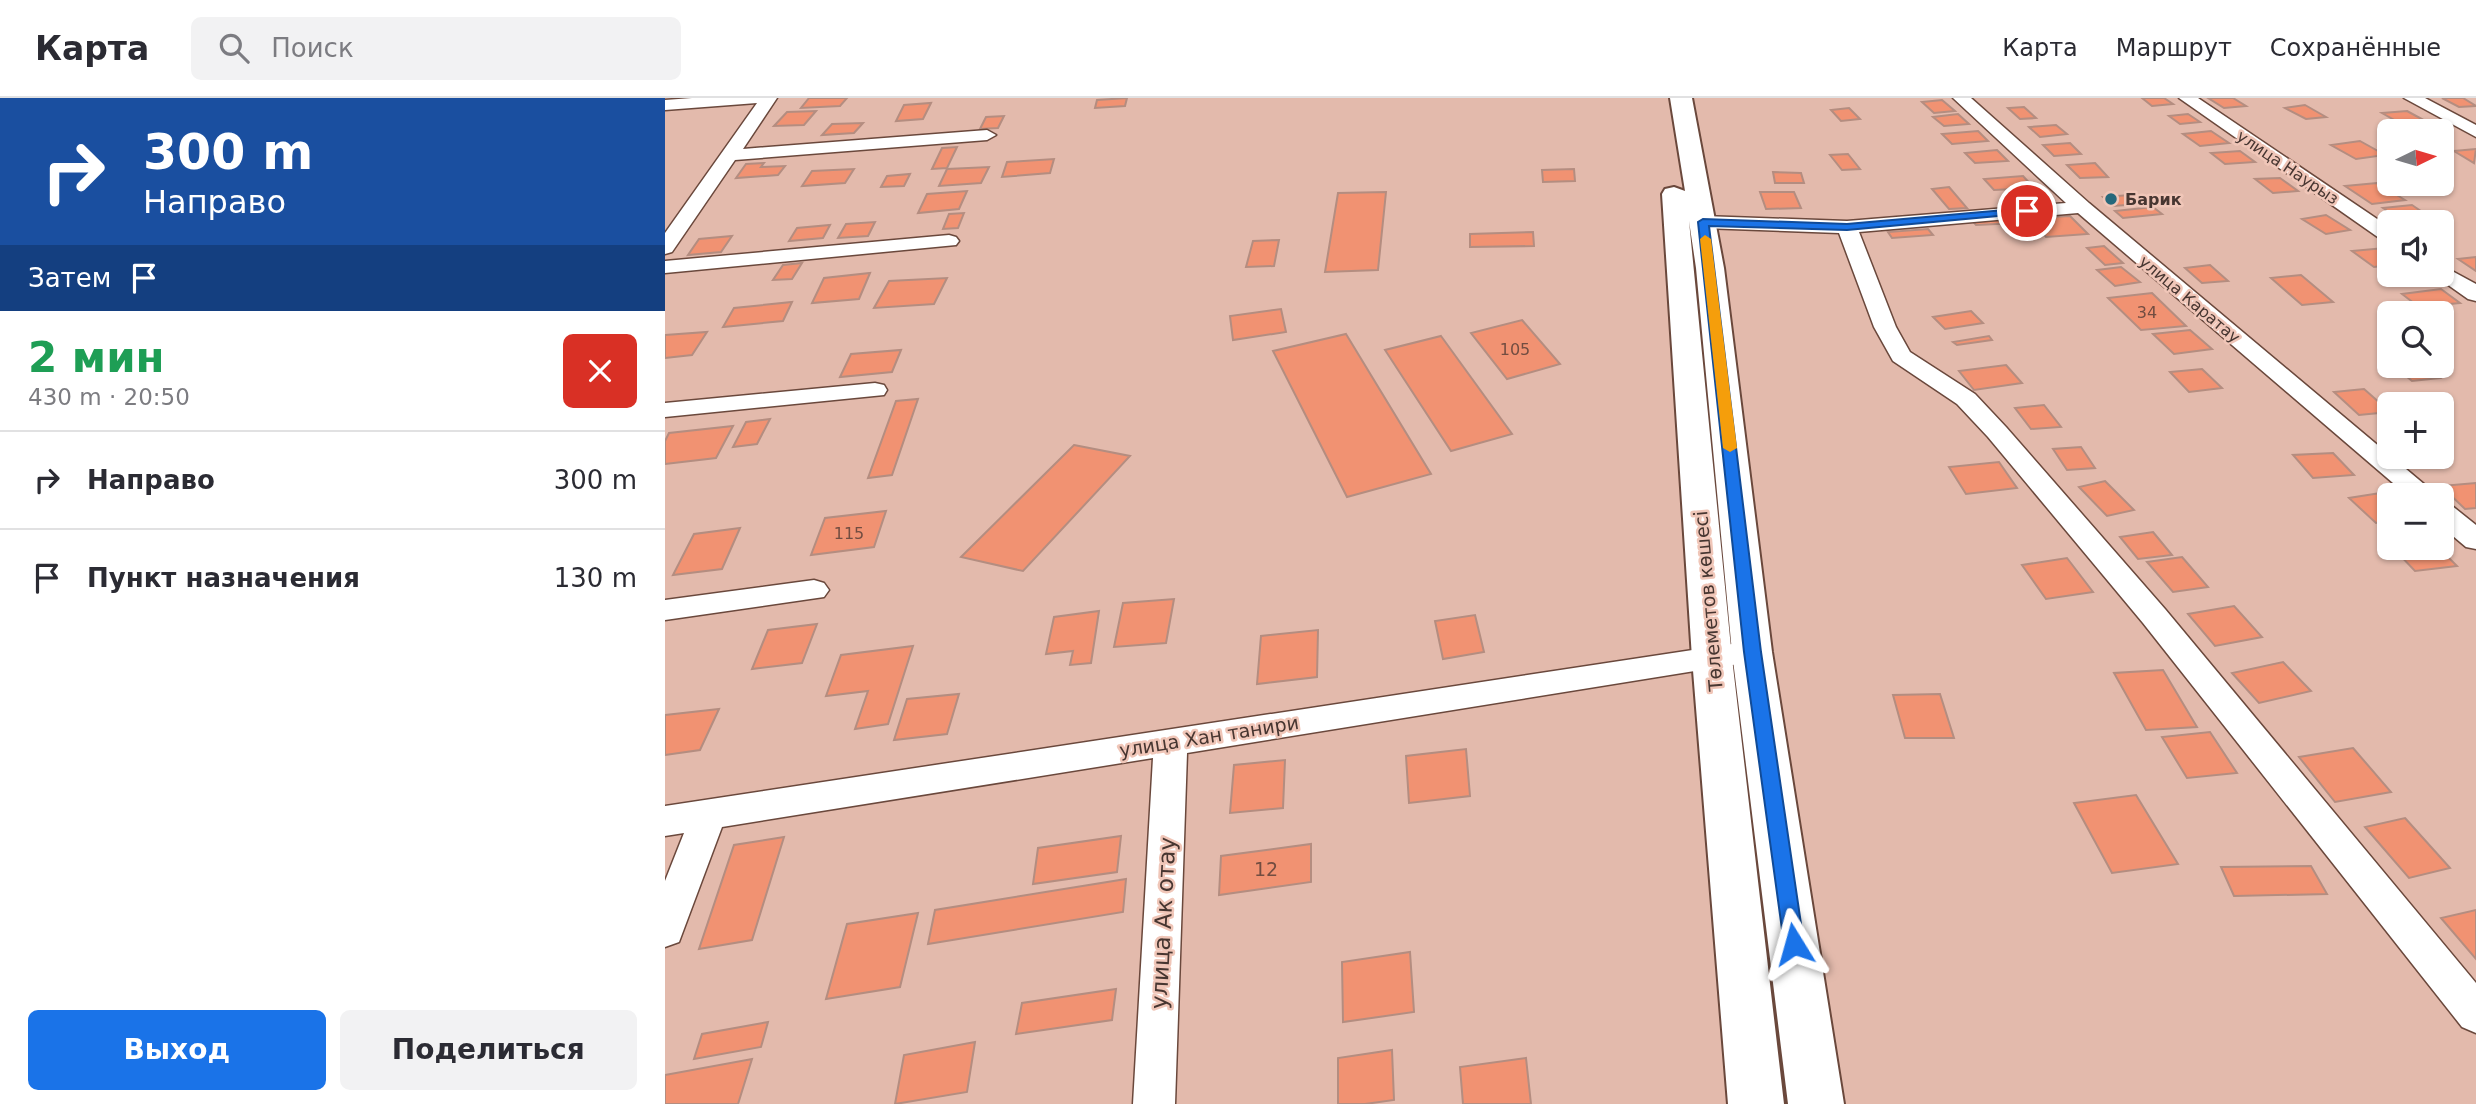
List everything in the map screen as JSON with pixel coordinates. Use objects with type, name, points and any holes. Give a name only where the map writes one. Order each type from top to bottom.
[{"type":"main road","name":"Төлеметов көшесі","points":[[1661,98],[1668,128],[1711,658],[1756,1104]]},
{"type":"main road","name":"Төлеметов көшесі","points":[[1681,98],[1703,222],[1752,652],[1817,1104]]},
{"type":"street","points":[[665,105],[763,98]]},
{"type":"street","points":[[665,247],[769,98]]},
{"type":"street","name":"улица Каратау","points":[[1961,98],[2082,207],[2409,483]]},
{"type":"street","name":"улица Наурыз","points":[[2187,98],[2377,228]]},
{"type":"street","points":[[2411,98],[2476,132]]},
{"type":"street","points":[[730,155],[988,135]]},
{"type":"street","points":[[1703,222],[1847,227],[2082,207]]},
{"type":"street","points":[[1847,227],[1885,327],[1901,356],[1966,399],[1997,432],[2154,616],[2476,1014]]},
{"type":"street","points":[[665,267],[949,241]]},
{"type":"street","points":[[2454,280],[2476,294]]},
{"type":"street","points":[[665,410],[876,390]]},
{"type":"street","points":[[2454,521],[2476,540]]},
{"type":"street","points":[[665,610],[814,590]]},
{"type":"street","name":"улица Хан танири","points":[[665,821],[1752,652]]},
{"type":"street","name":"улица Ак отау","points":[[1154,1104],[1171,742]]},
{"type":"street","points":[[665,930],[709,814]]},
{"type":"building","points":[[809,98],[847,98],[840,106],[801,108]]},
{"type":"building","points":[[1127,98],[1125,106],[1095,108],[1097,100]]},
{"type":"building","points":[[2142,98],[2164,98],[2173,104],[2152,106]]},
{"type":"building","points":[[2208,98],[2233,98],[2246,106],[2224,108]]},
{"type":"building","points":[[2442,98],[2463,98],[2476,106],[2459,107]]},
{"type":"building","points":[[1942,100],[1955,111],[1934,113],[1922,102]]},
{"type":"building","points":[[931,103],[923,119],[896,121],[904,105]]},
{"type":"building","points":[[2305,105],[2326,117],[2306,119],[2285,108]]},
{"type":"building","points":[[2024,107],[2036,118],[2020,119],[2008,108]]},
{"type":"building","points":[[1849,108],[1860,119],[1841,121],[1831,110]]},
{"type":"building","points":[[816,111],[804,125],[774,126],[787,112]]},
{"type":"building","points":[[2407,111],[2422,119],[2393,119],[2382,113]]},
{"type":"building","points":[[1958,114],[1969,124],[1944,126],[1933,117]]},
{"type":"building","points":[[2188,114],[2200,122],[2180,124],[2169,116]]},
{"type":"building","points":[[1004,116],[998,128],[980,129],[986,117]]},
{"type":"building","points":[[863,123],[854,133],[822,135],[832,124]]},
{"type":"building","points":[[2056,125],[2067,134],[2040,137],[2029,127]]},
{"type":"building","points":[[1978,131],[1988,141],[1952,144],[1942,134]]},
{"type":"building","points":[[2211,131],[2229,143],[2200,146],[2183,134]]},
{"type":"building","points":[[2360,141],[2377,151],[2377,156],[2356,159],[2331,145]]},
{"type":"building","points":[[2070,143],[2081,154],[2054,156],[2043,145]]},
{"type":"building","points":[[957,147],[947,168],[932,169],[942,148]]},
{"type":"building","points":[[2476,149],[2474,163],[2454,151]]},
{"type":"building","points":[[1997,150],[2008,161],[1975,163],[1965,153]]},
{"type":"building","points":[[2240,151],[2255,162],[2225,164],[2211,153]]},
{"type":"building","points":[[1848,154],[1860,169],[1842,170],[1830,155]]},
{"type":"building","points":[[1054,159],[1050,173],[1002,177],[1007,162]]},
{"type":"building","points":[[764,163],[761,167],[785,166],[778,175],[736,178],[746,164]]},
{"type":"building","points":[[2095,163],[2108,177],[2080,178],[2067,165]]},
{"type":"building","points":[[989,167],[981,183],[939,186],[947,169]]},
{"type":"building","points":[[854,169],[845,183],[802,186],[812,171]]},
{"type":"building","points":[[1574,169],[1575,181],[1543,182],[1542,170]]},
{"type":"building","points":[[1773,172],[1801,173],[1804,183],[1775,183]]},
{"type":"building","points":[[910,174],[904,186],[881,187],[887,176]]},
{"type":"building","points":[[2023,176],[2034,188],[1994,190],[1984,179]]},
{"type":"building","points":[[2280,178],[2298,191],[2273,193],[2255,179]]},
{"type":"building","points":[[2377,183],[2377,196],[2398,196],[2405,200],[2372,204],[2345,186]]},
{"type":"building","points":[[1949,187],[1967,208],[1949,209],[1932,189]]},
{"type":"building","points":[[967,191],[959,209],[918,213],[927,194]]},
{"type":"building","points":[[1386,192],[1378,270],[1325,272],[1338,193]]},
{"type":"building","points":[[1760,192],[1794,192],[1801,208],[1766,209]]},
{"type":"building","points":[[2130,195],[2141,204],[2113,206],[2103,197]]},
{"type":"building","points":[[2412,205],[2419,210],[2386,210],[2383,208]]},
{"type":"building","points":[[2153,207],[2162,214],[2123,218],[2115,211]]},
{"type":"building","points":[[964,213],[958,228],[943,229],[949,214]]},
{"type":"building","points":[[2326,215],[2350,230],[2326,234],[2302,219]]},
{"type":"building","points":[[2012,216],[2017,223],[1976,225],[1971,219]]},
{"type":"building","points":[[2070,216],[2088,234],[2046,237],[2030,218]]},
{"type":"building","points":[[875,222],[868,236],[838,238],[846,224]]},
{"type":"building","points":[[830,225],[823,238],[789,241],[797,228]]},
{"type":"building","points":[[1928,229],[1933,235],[1892,238],[1888,232]]},
{"type":"building","points":[[1533,232],[1534,246],[1470,247],[1470,234]]},
{"type":"building","points":[[732,236],[721,252],[688,255],[699,239]]},
{"type":"building","points":[[1279,240],[1274,266],[1246,267],[1253,241]]},
{"type":"building","points":[[2104,246],[2123,263],[2105,265],[2087,248]]},
{"type":"building","points":[[2377,249],[2377,267],[2374,267],[2352,251]]},
{"type":"building","points":[[2476,257],[2476,271],[2458,259]]},
{"type":"building","points":[[802,263],[792,279],[773,280],[783,265]]},
{"type":"building","points":[[2210,265],[2228,281],[2202,283],[2185,268]]},
{"type":"building","points":[[2121,267],[2140,282],[2115,286],[2097,270]]},
{"type":"building","points":[[870,273],[859,299],[812,303],[824,278]]},
{"type":"building","points":[[2301,275],[2333,302],[2302,305],[2271,278]]},
{"type":"building","points":[[947,278],[934,304],[874,308],[889,281]]},
{"type":"building","points":[[2441,289],[2460,303],[2411,301],[2402,294]]},
{"type":"building","points":[[2152,293],[2186,326],[2141,330],[2108,298]]},
{"type":"building","points":[[792,302],[783,321],[723,327],[734,308]]},
{"type":"building","points":[[1281,309],[1286,332],[1233,340],[1230,316]]},
{"type":"building","points":[[1971,311],[1983,323],[1945,329],[1933,317]]},
{"type":"building","points":[[1522,320],[1560,364],[1507,379],[1471,333]]},
{"type":"building","points":[[2190,330],[2212,349],[2174,354],[2153,334]]},
{"type":"building","points":[[707,332],[692,355],[665,358],[665,335]]},
{"type":"building","points":[[1346,334],[1431,474],[1347,497],[1273,351]]},
{"type":"building","points":[[1441,336],[1512,434],[1451,451],[1385,350]]},
{"type":"building","points":[[1989,336],[1992,340],[1957,345],[1953,342]]},
{"type":"building","points":[[901,350],[892,372],[840,377],[851,354]]},
{"type":"building","points":[[2006,365],[2022,383],[1974,390],[1959,371]]},
{"type":"building","points":[[2202,369],[2222,388],[2189,392],[2170,372]]},
{"type":"building","points":[[2408,378],[2440,378],[2412,381]]},
{"type":"building","points":[[2364,389],[2377,400],[2377,413],[2359,415],[2334,392]]},
{"type":"building","points":[[918,399],[892,475],[868,478],[896,401]]},
{"type":"building","points":[[2044,405],[2061,427],[2031,429],[2015,408]]},
{"type":"building","points":[[770,419],[757,444],[733,447],[746,422]]},
{"type":"building","points":[[733,426],[716,458],[665,464],[665,441],[669,433]]},
{"type":"building","points":[[1074,445],[1130,456],[1023,571],[961,557]]},
{"type":"building","points":[[2081,447],[2095,468],[2067,470],[2053,449]]},
{"type":"building","points":[[2333,453],[2354,475],[2313,478],[2293,455]]},
{"type":"building","points":[[1999,462],[2017,488],[1966,494],[1949,467]]},
{"type":"building","points":[[2105,481],[2134,510],[2107,516],[2079,487]]},
{"type":"building","points":[[2476,483],[2476,508],[2465,509],[2454,498],[2454,485]]},
{"type":"building","points":[[2377,493],[2377,523],[2376,523],[2349,498]]},
{"type":"building","points":[[886,511],[874,547],[811,555],[825,518]]},
{"type":"building","points":[[740,528],[722,569],[673,575],[694,534]]},
{"type":"building","points":[[2153,532],[2172,555],[2138,559],[2120,537]]},
{"type":"building","points":[[2182,557],[2208,587],[2173,592],[2147,562]]},
{"type":"building","points":[[2067,558],[2093,592],[2046,599],[2022,565]]},
{"type":"building","points":[[2404,560],[2451,560],[2457,566],[2415,571]]},
{"type":"building","points":[[1174,599],[1166,643],[1114,647],[1123,603]]},
{"type":"building","points":[[2234,606],[2262,637],[2215,646],[2188,614]]},
{"type":"building","points":[[1099,611],[1091,663],[1070,665],[1073,651],[1046,654],[1054,617]]},
{"type":"building","points":[[1475,615],[1484,652],[1443,659],[1435,621]]},
{"type":"building","points":[[817,624],[802,663],[752,669],[768,630]]},
{"type":"building","points":[[1318,630],[1317,677],[1257,684],[1261,636]]},
{"type":"building","points":[[913,646],[888,724],[855,729],[868,691],[826,696],[841,655]]},
{"type":"building","points":[[2283,662],[2311,691],[2259,703],[2232,673]]},
{"type":"building","points":[[2163,670],[2197,727],[2146,730],[2114,673]]},
{"type":"building","points":[[959,694],[947,734],[894,740],[907,699]]},
{"type":"building","points":[[1940,694],[1954,738],[1905,738],[1893,695]]},
{"type":"building","points":[[719,709],[700,750],[665,755],[665,715]]},
{"type":"building","points":[[2210,732],[2237,773],[2187,778],[2162,737]]},
{"type":"building","points":[[2353,748],[2391,792],[2335,802],[2299,757]]},
{"type":"building","points":[[1466,749],[1470,796],[1409,803],[1406,756]]},
{"type":"building","points":[[1285,760],[1283,808],[1230,813],[1234,765]]},
{"type":"building","points":[[2136,795],[2178,864],[2112,873],[2074,803]]},
{"type":"building","points":[[2405,818],[2450,868],[2409,878],[2365,827]]},
{"type":"building","points":[[1121,836],[1117,872],[1033,884],[1038,848]]},
{"type":"building","points":[[784,837],[752,940],[699,949],[734,845]]},
{"type":"building","points":[[1311,844],[1311,882],[1219,895],[1221,856]]},
{"type":"building","points":[[2311,866],[2327,894],[2234,896],[2221,867]]},
{"type":"building","points":[[1126,879],[1123,912],[928,944],[935,910]]},
{"type":"building","points":[[2476,910],[2476,959],[2441,918]]},
{"type":"building","points":[[918,913],[900,987],[826,999],[847,924]]},
{"type":"building","points":[[1410,952],[1414,1012],[1343,1022],[1342,962]]},
{"type":"building","points":[[1116,989],[1112,1020],[1016,1034],[1022,1003]]},
{"type":"building","points":[[768,1022],[761,1047],[694,1059],[702,1034]]},
{"type":"building","points":[[975,1042],[967,1092],[895,1104],[904,1055]]},
{"type":"building","points":[[1392,1050],[1394,1100],[1338,1104],[1338,1058]]},
{"type":"building","points":[[1526,1058],[1531,1104],[1463,1104],[1460,1067]]},
{"type":"building","points":[[752,1059],[738,1104],[665,1104],[665,1075]]},
{"type":"slow traffic","points":[[1705,239],[1730,448]]},
{"type":"place","name":"Барик","points":[[2111,199]]},
{"type":"route","points":[[1794,944],[1752,652],[1703,222],[1847,227],[2027,211]]}]
